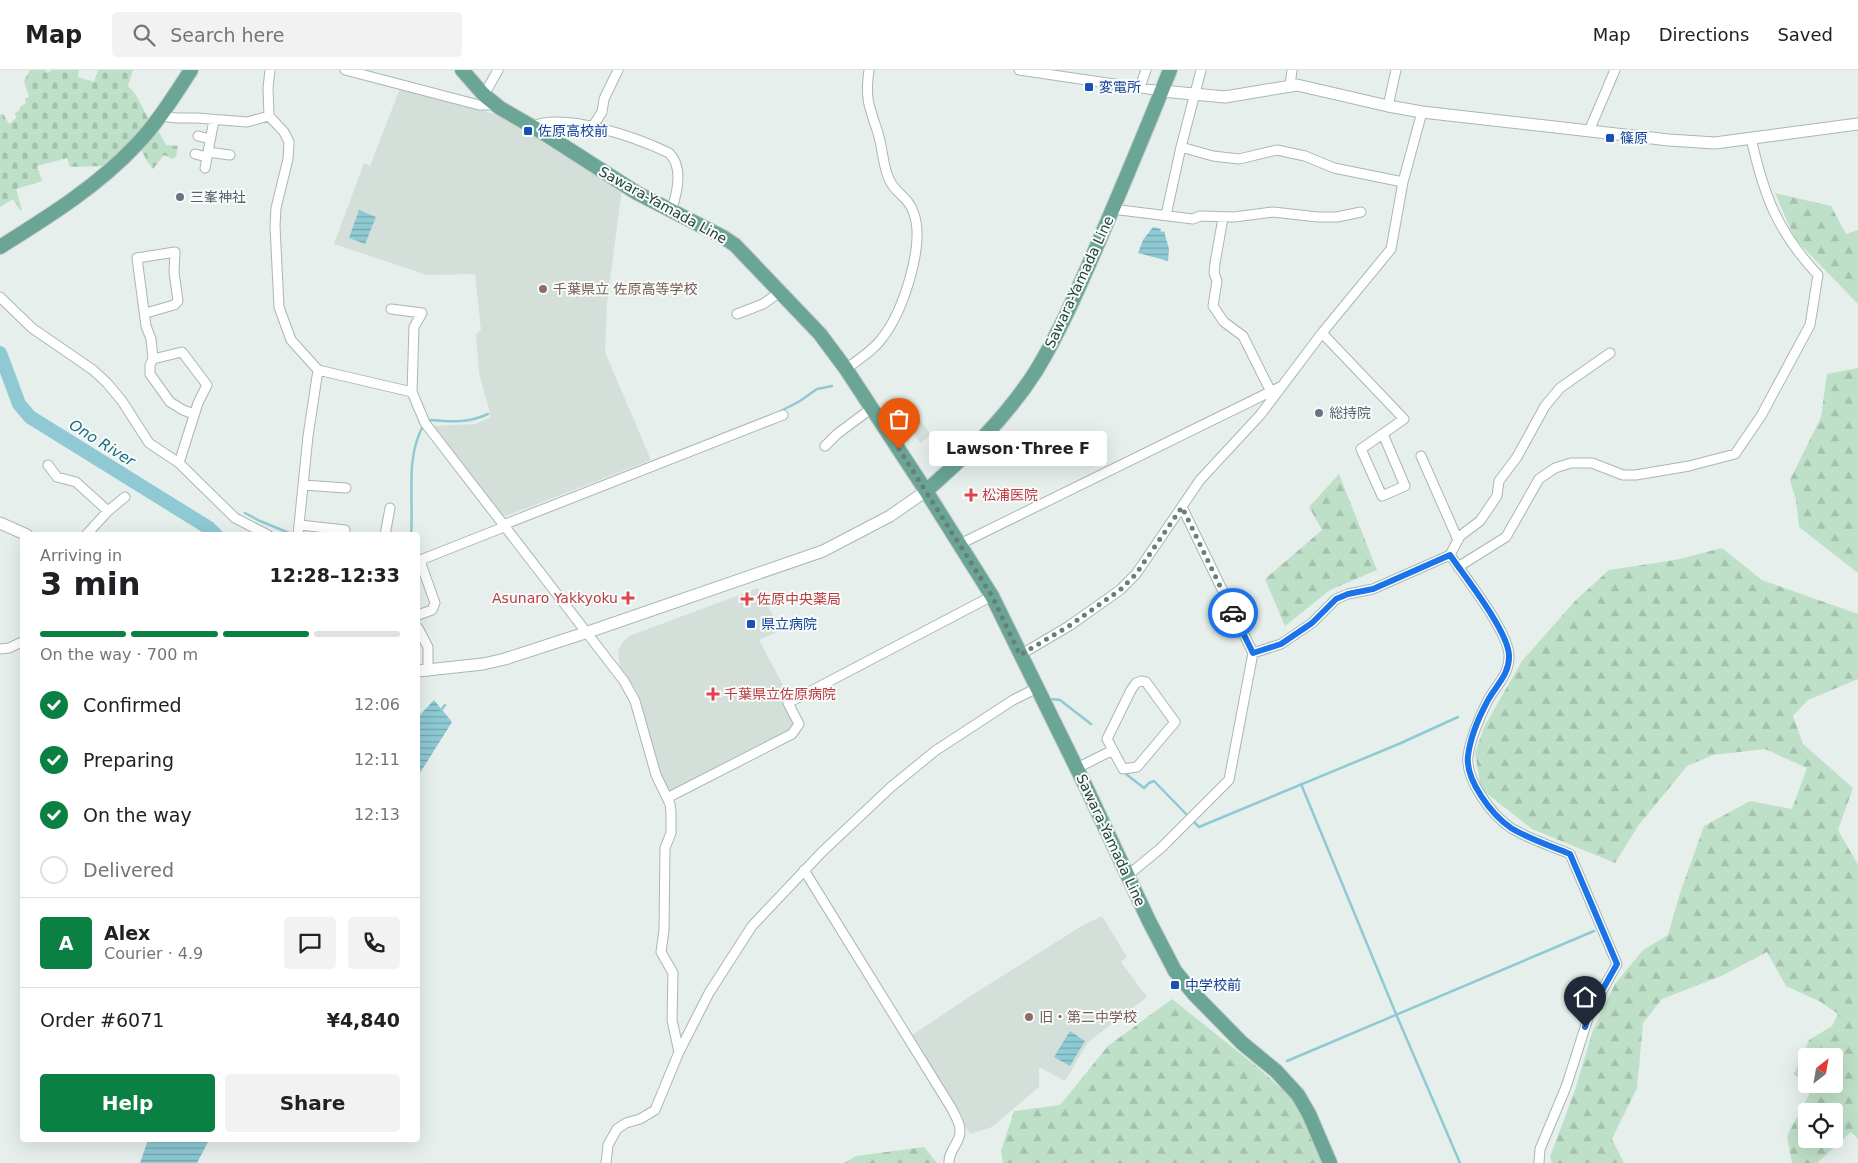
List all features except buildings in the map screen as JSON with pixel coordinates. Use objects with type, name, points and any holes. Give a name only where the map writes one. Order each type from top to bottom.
[{"type":"main road","points":[[0,248],[74,198],[135,146],[160,116],[191,70]]},
{"type":"main road","name":"Sawara-Yamada Line","points":[[462,70],[484,95],[496,105],[637,193],[735,245],[820,334],[846,369],[926,490],[992,596],[1175,971],[1194,994],[1235,1036],[1276,1071],[1298,1095],[1309,1114],[1330,1163]]},
{"type":"main road","name":"Sawara-Yamada Line","points":[[926,490],[968,454],[1001,417],[1035,371],[1063,322],[1170,70]]},
{"type":"street","points":[[270,70],[268,88],[269,116],[284,132],[289,142],[288,159],[276,208],[276,261],[279,307],[291,340],[318,370],[412,392]]},
{"type":"street","points":[[345,70],[479,105],[496,105]]},
{"type":"street","points":[[484,95],[498,70]]},
{"type":"street","points":[[593,126],[602,112],[604,99],[618,70]]},
{"type":"street","points":[[846,369],[886,333],[899,307],[917,250],[915,215],[908,200],[890,181],[884,162],[879,135],[869,105],[867,82],[869,70]]},
{"type":"street","points":[[1020,70],[1140,87],[1163,88],[1193,95],[1225,98],[1297,86],[1422,112],[1669,140],[1715,143],[1858,124]]},
{"type":"street","points":[[1140,87],[1146,70]]},
{"type":"street","points":[[1162,70],[1163,88]]},
{"type":"street","points":[[1166,215],[1193,95],[1201,70]]},
{"type":"street","points":[[1290,86],[1292,70]]},
{"type":"street","points":[[1388,106],[1396,70]]},
{"type":"street","points":[[1589,131],[1614,70]]},
{"type":"street","points":[[1020,655],[1069,626],[1120,590],[1136,574],[1200,480],[1261,414],[1322,333],[1391,250],[1403,182],[1422,112]]},
{"type":"street","points":[[160,116],[247,122],[269,116]]},
{"type":"street","points":[[205,168],[214,120]]},
{"type":"street","points":[[531,127],[540,122],[593,126],[669,153],[673,157],[678,188],[671,211]]},
{"type":"street","points":[[198,136],[210,139]]},
{"type":"street","points":[[1458,567],[1506,537],[1539,479],[1555,468],[1571,463],[1592,463],[1623,475],[1636,476],[1690,466],[1735,454],[1761,416],[1810,325],[1818,276],[1805,261],[1778,222],[1766,195],[1750,138]]},
{"type":"street","points":[[1181,147],[1213,156],[1239,159],[1277,150],[1305,156],[1334,168],[1403,182]]},
{"type":"street","points":[[194,154],[230,155]]},
{"type":"street","points":[[1112,209],[1193,219],[1200,216],[1224,218],[1273,212],[1337,217],[1361,212]]},
{"type":"street","points":[[1224,218],[1215,263],[1214,273],[1217,281],[1213,306],[1224,322],[1243,336],[1271,392]]},
{"type":"street","points":[[146,313],[174,305],[178,301],[174,272],[175,252],[137,258],[137,266],[146,313],[146,326],[151,339],[153,359],[150,365],[150,374],[170,402],[194,414]]},
{"type":"street","points":[[737,314],[763,304],[780,292]]},
{"type":"street","points":[[0,297],[32,328],[93,370],[107,383],[122,401],[149,443],[180,463],[235,518],[262,532]]},
{"type":"street","points":[[391,309],[422,313],[414,327],[412,392],[426,424],[624,681],[635,701],[656,776],[667,798],[672,820],[671,833],[665,848],[664,930],[661,952],[673,973],[672,1020],[679,1052]]},
{"type":"street","points":[[1322,333],[1404,419],[1383,434],[1362,449],[1382,496],[1405,486],[1383,434]]},
{"type":"street","points":[[153,359],[182,352],[207,385],[194,414],[180,463]]},
{"type":"street","points":[[1253,653],[1281,644],[1312,623],[1336,599],[1348,594],[1373,589],[1450,555],[1460,536],[1480,521],[1497,496],[1499,481],[1517,457],[1545,406],[1560,388],[1610,353]]},
{"type":"street","points":[[299,532],[318,370]]},
{"type":"street","points":[[960,544],[1282,386]]},
{"type":"street","points":[[825,446],[837,434],[872,408]]},
{"type":"street","points":[[420,560],[503,525],[784,414]]},
{"type":"street","points":[[1421,456],[1458,540]]},
{"type":"street","points":[[48,465],[57,477],[76,482],[108,511]]},
{"type":"street","points":[[303,485],[346,488]]},
{"type":"street","points":[[420,632],[428,647],[423,671],[483,664],[505,659],[823,551],[890,516],[926,490]]},
{"type":"street","points":[[89,532],[108,511],[125,497]]},
{"type":"street","points":[[1127,876],[1161,848],[1229,780],[1253,653],[1182,507]]},
{"type":"street","points":[[386,532],[390,508]]},
{"type":"street","points":[[0,523],[20,532]]},
{"type":"street","points":[[300,525],[345,530],[345,532]]},
{"type":"street","points":[[1450,555],[1500,628],[1509,655],[1507,673],[1487,701],[1475,732],[1468,757],[1470,775],[1476,788],[1494,813],[1512,828],[1570,854],[1617,964],[1590,1012],[1566,1087],[1540,1149],[1539,1163]]},
{"type":"street","points":[[420,566],[435,603],[432,610],[420,614]]},
{"type":"street","points":[[667,798],[792,734],[799,724],[788,702],[992,596]]},
{"type":"street","points":[[0,649],[9,648],[20,643]]},
{"type":"street","points":[[1146,682],[1175,722],[1137,766],[1123,769],[1112,750],[1106,739],[1131,690],[1136,683],[1146,682]]},
{"type":"street","points":[[606,1163],[608,1145],[617,1129],[655,1110],[679,1052],[709,993],[752,926],[804,870],[891,787],[935,751],[1013,700],[1037,688]]},
{"type":"street","points":[[1077,768],[1112,750]]},
{"type":"street","points":[[804,870],[952,1109],[961,1133],[949,1158],[949,1163]]},
{"type":"shaded area","name":"千葉県立 佐原高等学校","points":[[401,86],[494,114],[527,131],[622,188],[607,303],[605,352],[651,460],[501,518],[434,426],[475,424],[491,417],[479,373],[476,334],[481,330],[475,274],[427,275],[334,244],[364,163],[370,166]]},
{"type":"shaded area","points":[[920,419],[931,436],[920,443],[909,425]]},
{"type":"shaded area","name":"千葉県立佐原病院","points":[[758,588],[781,630],[759,640],[790,698],[782,702],[794,725],[791,731],[670,794],[659,775],[637,691],[620,667],[618,651],[629,636]]},
{"type":"shaded area","name":"旧・第二中学校","points":[[1102,916],[1127,957],[1121,962],[1147,997],[1088,1042],[1065,1081],[1039,1067],[1039,1087],[992,1127],[970,1134],[911,1036],[1083,925]]},
{"type":"green space","points":[[30,70],[44,70],[48,72],[53,70],[78,70],[78,77],[94,82],[98,70],[133,70],[128,86],[136,95],[149,120],[135,138],[105,166],[70,167],[67,158],[37,166],[42,181],[16,189],[22,210],[20,210],[13,199],[0,207],[0,115],[3,114],[9,124],[16,118],[15,113],[26,103],[25,99],[29,97],[24,81]]},
{"type":"green space","points":[[158,130],[166,145],[178,146],[176,157],[172,159],[164,155],[153,169],[141,149]]},
{"type":"green space","points":[[1775,193],[1831,206],[1846,234],[1858,230],[1858,304],[1795,239]]},
{"type":"green space","points":[[1858,368],[1858,573],[1799,527],[1796,500],[1790,480],[1821,417],[1827,374]]},
{"type":"green space","points":[[1339,474],[1377,570],[1330,590],[1285,626],[1265,579],[1322,530],[1309,507]]},
{"type":"green space","points":[[1722,548],[1762,580],[1858,614],[1858,679],[1808,700],[1793,716],[1803,744],[1853,788],[1838,830],[1858,865],[1858,1139],[1851,1132],[1843,1139],[1843,1103],[1805,1103],[1810,1093],[1843,1093],[1843,1048],[1805,1048],[1809,1040],[1832,1026],[1838,1014],[1821,1002],[1786,986],[1767,952],[1721,976],[1662,999],[1643,1023],[1637,1088],[1612,1139],[1624,1163],[1552,1163],[1550,1157],[1575,1090],[1593,1030],[1615,984],[1643,950],[1668,935],[1680,893],[1704,826],[1750,801],[1792,809],[1807,768],[1765,749],[1713,755],[1687,766],[1638,826],[1615,863],[1532,829],[1481,789],[1475,753],[1484,727],[1522,661],[1575,601],[1609,570],[1675,560]]},
{"type":"green space","points":[[1172,999],[1256,1066],[1298,1104],[1324,1163],[1003,1163],[1001,1151],[1014,1111],[1060,1105],[1108,1046]]},
{"type":"green space","points":[[1798,1065],[1798,1077],[1794,1074]]},
{"type":"green space","points":[[1798,1115],[1798,1148],[1833,1148],[1817,1163],[1792,1163],[1787,1136]]},
{"type":"green space","points":[[924,1147],[937,1163],[844,1163],[856,1156]]},
{"type":"water","points":[[359,210],[376,217],[365,244],[349,238]]},
{"type":"water","points":[[1153,227],[1165,232],[1169,249],[1168,261],[1138,253],[1143,240]]},
{"type":"water","points":[[434,700],[452,722],[420,773],[420,715]]},
{"type":"water","points":[[1070,1031],[1085,1041],[1070,1066],[1054,1057]]},
{"type":"water","points":[[147,1142],[208,1142],[197,1163],[140,1163]]},
{"type":"waterway","name":"Ono River","points":[[0,353],[19,404],[30,417],[213,532]]},
{"type":"waterway","points":[[779,412],[817,389],[832,386]]},
{"type":"waterway","points":[[427,423],[431,420],[467,420],[488,414]]},
{"type":"waterway","points":[[411,532],[412,465],[417,439],[423,426]]},
{"type":"waterway","points":[[245,513],[287,532]]},
{"type":"waterway","points":[[1051,699],[1060,700],[1091,724]]},
{"type":"waterway","points":[[441,710],[445,705]]},
{"type":"waterway","points":[[1193,821],[1199,827],[1401,743],[1458,717]]},
{"type":"waterway","points":[[1126,774],[1144,788],[1154,781],[1189,817]]},
{"type":"waterway","points":[[1301,784],[1460,1163]]},
{"type":"waterway","points":[[1287,1061],[1594,931]]},
{"type":"way so far","points":[[899,449],[992,596],[1020,655],[1069,626],[1120,590],[1136,574],[1182,507],[1233,613]]},
{"type":"place","name":"変電所","points":[[1089,87]]},
{"type":"place","name":"佐原高校前","points":[[528,131]]},
{"type":"place","name":"篠原","points":[[1610,138]]},
{"type":"place","name":"三峯神社","points":[[180,197]]},
{"type":"place","name":"千葉県立 佐原高等学校","points":[[543,289]]},
{"type":"place","name":"総持院","points":[[1319,413]]},
{"type":"place","name":"Lawson･Three F","points":[[899,449]]},
{"type":"place","name":"松浦医院","points":[[971,495]]},
{"type":"place","name":"Asunaro Yakkyoku","points":[[628,598]]},
{"type":"place","name":"佐原中央薬局","points":[[747,599]]},
{"type":"place","name":"県立病院","points":[[751,624]]},
{"type":"place","name":"千葉県立佐原病院","points":[[713,694]]},
{"type":"place","name":"中学校前","points":[[1175,985]]},
{"type":"place","name":"旧・第二中学校","points":[[1029,1017]]},
{"type":"route","points":[[1233,613],[1253,653],[1281,644],[1312,623],[1336,599],[1348,594],[1373,589],[1450,555],[1500,628],[1509,655],[1507,673],[1487,701],[1475,732],[1468,757],[1470,775],[1476,788],[1494,813],[1512,828],[1570,854],[1617,964],[1604,984],[1585,1027]]}]
